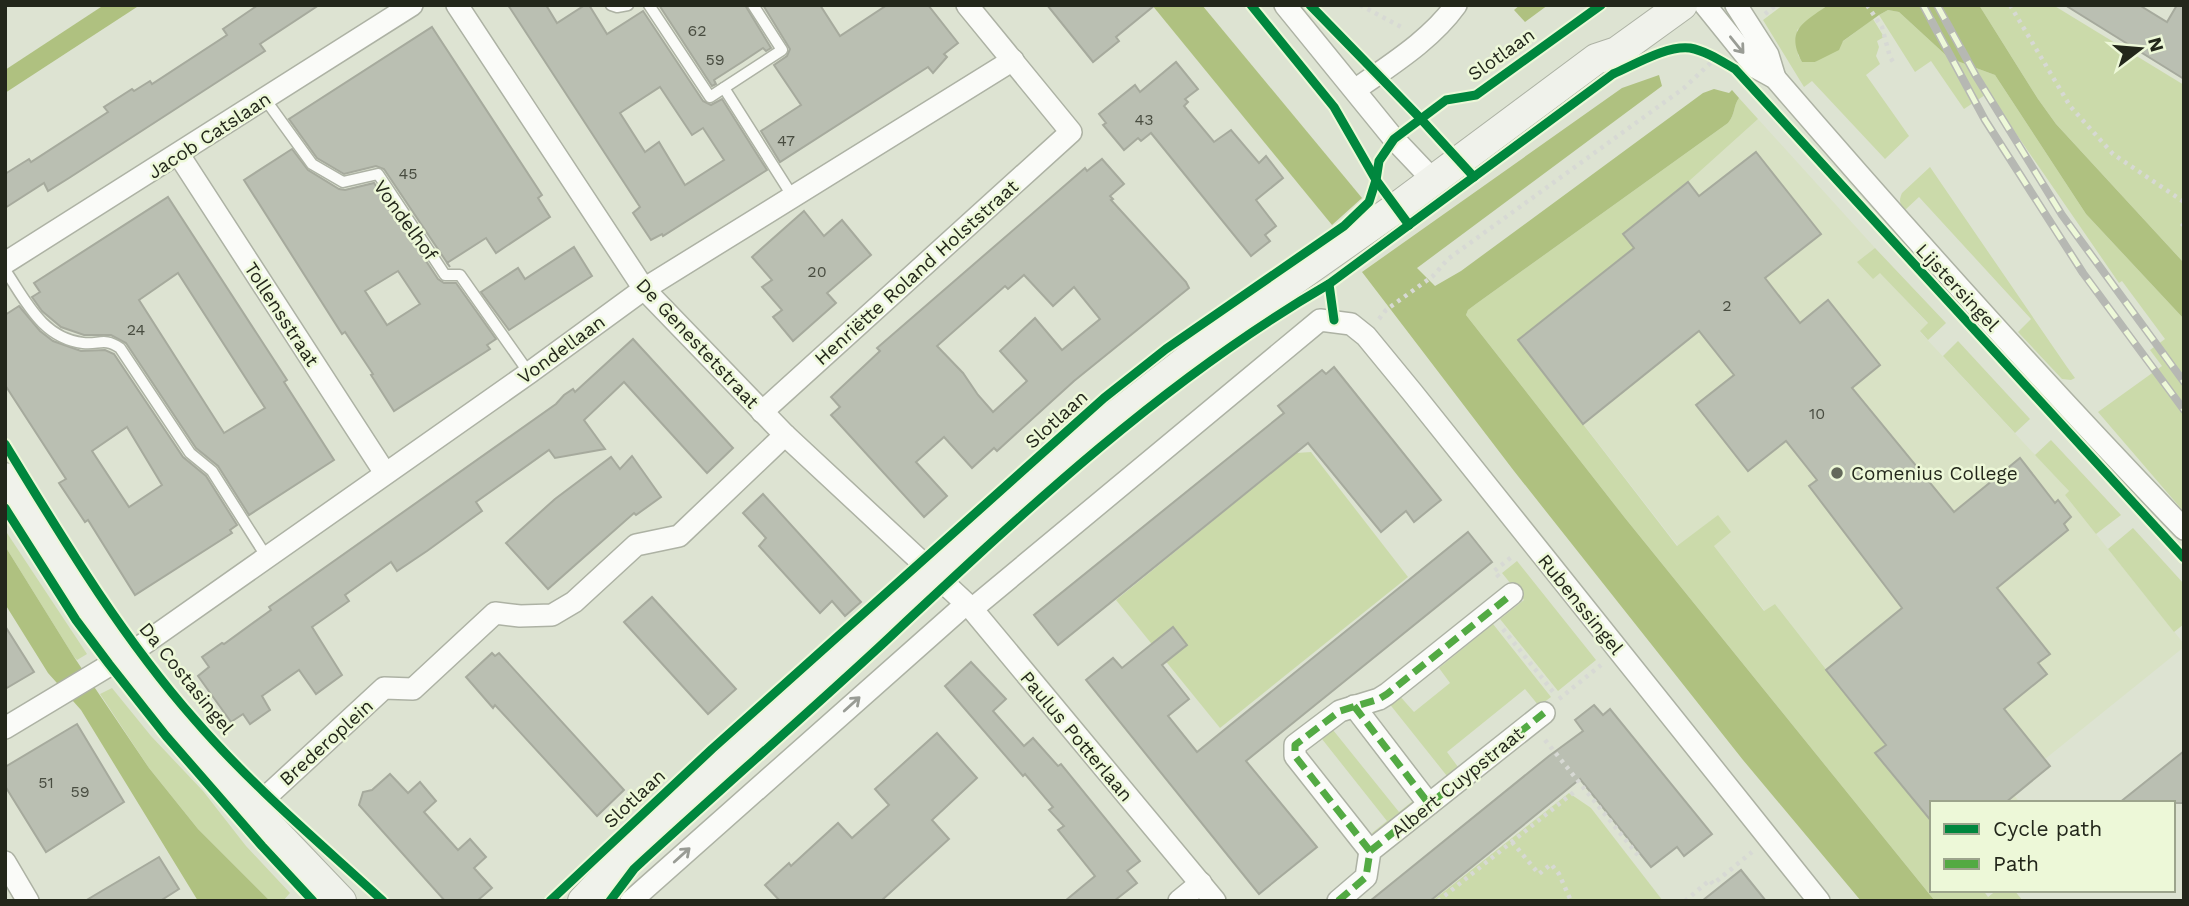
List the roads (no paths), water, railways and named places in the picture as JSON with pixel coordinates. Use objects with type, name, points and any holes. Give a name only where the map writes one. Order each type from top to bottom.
[{"type":"street","name":"Jacob Catslaan","points":[[5,263],[412,5]]},
{"type":"street","name":"De Genestetstraat","points":[[457,5],[644,289],[785,435],[936,574]]},
{"type":"street","points":[[967,5],[1013,60]]},
{"type":"street","points":[[1285,5],[1394,139],[1433,180]]},
{"type":"street","points":[[1355,90],[1424,40],[1456,5]]},
{"type":"street","name":"Slotlaan","points":[[1596,59],[1608,37],[1650,5]]},
{"type":"street","name":"Slotlaan","points":[[583,901],[616,866],[936,574],[1114,416],[1258,305],[1596,59],[1618,52],[1682,5]]},
{"type":"street","name":"Lijstersingel","points":[[1705,5],[1755,67],[1775,78],[1886,207],[2062,402],[2184,529]]},
{"type":"street","name":"Lijstersingel","points":[[1736,5],[1768,55],[1775,78]]},
{"type":"street","name":"Vondellaan","points":[[5,728],[122,657],[529,373],[644,289],[1013,60]]},
{"type":"street","name":"Henriëtte Roland Holststraat","points":[[762,412],[1071,132],[1013,60]]},
{"type":"street","name":"Tollensstraat","points":[[179,155],[385,473]]},
{"type":"street","name":"Rubenssingel","points":[[969,607],[1320,320],[1351,324],[1366,336],[1819,901]]},
{"type":"street","name":"Brederoplein","points":[[253,809],[384,688],[413,689],[495,612],[520,616],[552,615],[573,601],[636,545],[679,536],[785,435]]},
{"type":"street","name":"Da Costasingel","points":[[5,478],[91,617],[122,657],[253,809],[341,901]]},
{"type":"street","name":"Paulus Potterlaan","points":[[936,574],[969,607],[1214,901]]},
{"type":"street","name":"Albert Cuypstraat","points":[[1370,851],[1294,752],[1295,745],[1335,713],[1387,694],[1512,594]]},
{"type":"street","points":[[631,901],[969,607]]},
{"type":"street","points":[[1354,706],[1429,804]]},
{"type":"street","name":"Albert Cuypstraat","points":[[1338,901],[1366,877],[1370,851],[1545,712]]},
{"type":"street","points":[[5,862],[28,901]]},
{"type":"street","points":[[1179,901],[1200,883]]},
{"type":"lane","points":[[611,5],[628,5]]},
{"type":"lane","points":[[649,5],[710,97],[782,50],[753,5]]},
{"type":"lane","points":[[724,88],[793,197]]},
{"type":"lane","name":"Vondelhof","points":[[265,99],[312,164],[343,182],[378,174],[446,275],[460,275],[529,373]]},
{"type":"lane","points":[[5,270],[44,328],[84,344],[112,342],[120,348],[190,453],[212,471],[266,556]]},
{"type":"railway","points":[[1923,5],[1985,120],[2083,273],[2184,410]]},
{"type":"railway","points":[[1937,5],[1976,76],[2062,215],[2184,382]]},
{"type":"place","name":"Comenius College","points":[[1837,473]]}]
